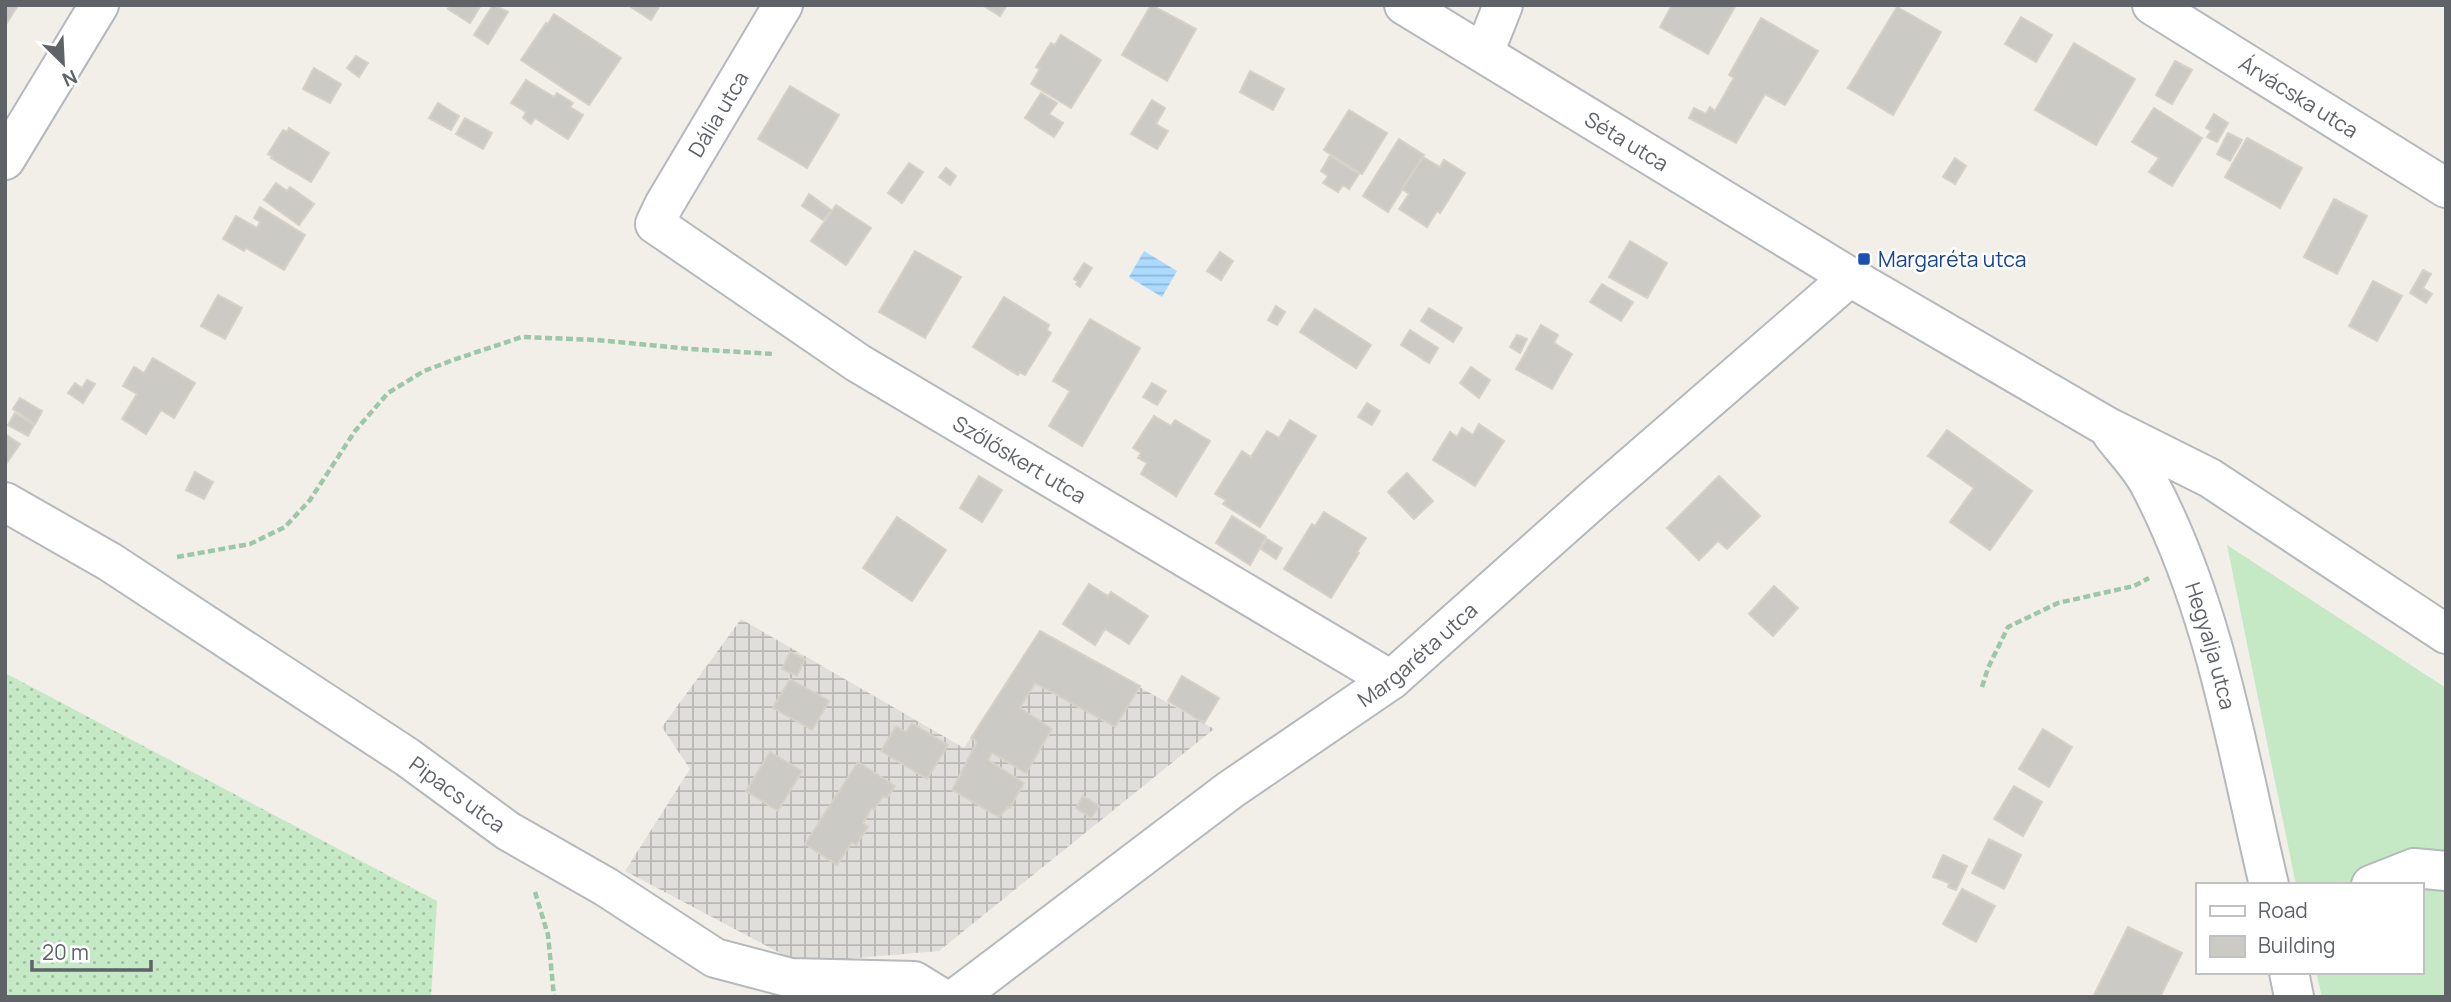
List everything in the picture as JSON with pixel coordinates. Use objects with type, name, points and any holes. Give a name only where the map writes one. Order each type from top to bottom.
[{"type":"street","points":[[5,160],[99,5]]},
{"type":"street","name":"Dália utca","points":[[655,224],[783,5]]},
{"type":"street","name":"Séta utca","points":[[1404,5],[1850,277],[2106,426],[2210,478],[2446,634]]},
{"type":"street","points":[[1484,53],[1503,5]]},
{"type":"street","name":"Árvácska utca","points":[[2152,5],[2446,188]]},
{"type":"street","name":"Szőlőskert utca","points":[[655,224],[858,363],[1391,680]]},
{"type":"street","name":"Margaréta utca","points":[[957,997],[1230,790],[1391,680],[1850,277]]},
{"type":"street","name":"Hegyalja utca","points":[[2106,426],[2149,483],[2184,560],[2202,609],[2269,883]]},
{"type":"street","name":"Pipacs utca","points":[[5,502],[110,562],[407,757],[508,831],[606,887],[715,958],[791,978],[914,981],[940,997]]},
{"type":"street","points":[[2376,883],[2414,868],[2446,871]]},
{"type":"street","points":[[2289,974],[2294,997]]},
{"type":"path","points":[[175,557],[250,544],[285,527],[310,500],[355,431],[388,393],[424,371],[522,337],[778,354]]},
{"type":"path","points":[[1982,687],[2008,627],[2058,603],[2134,586],[2184,560]]},
{"type":"path","points":[[508,831],[532,881],[548,935],[554,997]]},
{"type":"shaded area","points":[[741,619],[964,748],[1040,631],[1214,729],[939,951],[799,963],[625,871],[690,769],[662,727]]},
{"type":"green space","points":[[2227,545],[2446,688],[2446,997],[2322,997],[2316,974],[2423,974],[2423,883],[2296,883]]},
{"type":"green space","points":[[5,673],[437,901],[431,997],[5,997]]},
{"type":"water","points":[[1144,251],[1177,271],[1162,297],[1129,277]]},
{"type":"building","points":[[5,5],[18,5],[5,26]]},
{"type":"building","points":[[450,5],[481,5],[470,23],[448,9]]},
{"type":"building","points":[[493,5],[508,12],[488,44],[474,35]]},
{"type":"building","points":[[628,5],[660,5],[651,20]]},
{"type":"building","points":[[982,5],[1007,5],[1000,16]]},
{"type":"building","points":[[1151,5],[1196,29],[1167,81],[1122,55]]},
{"type":"building","points":[[1672,5],[1736,5],[1708,54],[1660,27]]},
{"type":"building","points":[[1897,7],[1941,32],[1893,115],[1848,88]]},
{"type":"building","points":[[554,14],[621,58],[589,105],[521,60]]},
{"type":"building","points":[[2021,17],[2052,35],[2036,62],[2005,44]]},
{"type":"building","points":[[1761,18],[1818,51],[1785,105],[1765,94],[1736,143],[1689,118],[1694,108],[1706,114],[1710,107],[1715,111],[1734,78],[1729,75]]},
{"type":"building","points":[[1061,35],[1101,60],[1071,108],[1031,84],[1040,69],[1036,67],[1051,43],[1055,45]]},
{"type":"building","points":[[2074,43],[2135,79],[2096,145],[2035,110]]},
{"type":"building","points":[[356,56],[368,63],[359,77],[347,68]]},
{"type":"building","points":[[2175,61],[2192,70],[2172,104],[2156,95]]},
{"type":"building","points":[[314,68],[341,84],[330,103],[303,89]]},
{"type":"building","points":[[1250,71],[1284,89],[1273,110],[1240,92]]},
{"type":"building","points":[[526,80],[554,97],[557,93],[573,103],[570,107],[583,115],[568,139],[535,118],[531,124],[523,118],[526,112],[511,103]]},
{"type":"building","points":[[790,86],[839,115],[807,168],[758,139]]},
{"type":"building","points":[[1041,93],[1057,103],[1049,114],[1063,123],[1054,137],[1025,118]]},
{"type":"building","points":[[1152,100],[1165,108],[1156,124],[1168,131],[1157,149],[1131,134]]},
{"type":"building","points":[[438,103],[459,116],[451,130],[429,118]]},
{"type":"building","points":[[2154,108],[2202,138],[2172,186],[2149,172],[2159,158],[2132,142]]},
{"type":"building","points":[[1349,110],[1387,133],[1362,174],[1324,150]]},
{"type":"building","points":[[2214,114],[2228,123],[2217,142],[2207,137],[2211,131],[2206,128]]},
{"type":"building","points":[[465,118],[492,133],[483,149],[456,134]]},
{"type":"building","points":[[289,128],[329,153],[311,182],[268,154],[283,130],[287,132]]},
{"type":"building","points":[[2228,133],[2242,140],[2230,161],[2217,154]]},
{"type":"building","points":[[2247,138],[2302,168],[2280,208],[2225,177]]},
{"type":"building","points":[[1399,139],[1424,155],[1388,212],[1363,196]]},
{"type":"building","points":[[1330,156],[1359,174],[1349,189],[1343,185],[1338,192],[1323,183],[1328,176],[1321,171]]},
{"type":"building","points":[[1423,157],[1440,167],[1444,160],[1465,173],[1440,213],[1437,211],[1427,227],[1399,209],[1409,194],[1402,189]]},
{"type":"building","points":[[1955,158],[1966,166],[1955,184],[1943,177]]},
{"type":"building","points":[[909,163],[923,172],[902,203],[888,193]]},
{"type":"building","points":[[946,168],[956,176],[950,185],[939,177]]},
{"type":"building","points":[[276,183],[287,191],[290,187],[314,204],[299,225],[264,200]]},
{"type":"building","points":[[809,194],[831,210],[823,220],[802,206]]},
{"type":"building","points":[[2334,199],[2367,216],[2337,274],[2304,257]]},
{"type":"building","points":[[836,205],[871,228],[846,265],[811,241]]},
{"type":"building","points":[[260,207],[305,235],[284,270],[246,248],[244,251],[223,239],[236,216],[257,228],[260,222],[254,218]]},
{"type":"building","points":[[1630,241],[1667,263],[1647,298],[1609,277]]},
{"type":"building","points":[[915,251],[961,277],[925,338],[879,312]]},
{"type":"building","points":[[1220,252],[1233,261],[1221,280],[1207,271]]},
{"type":"building","points":[[1084,263],[1092,268],[1080,287],[1074,279]]},
{"type":"building","points":[[2423,270],[2431,274],[2423,288],[2432,294],[2426,303],[2410,293]]},
{"type":"building","points":[[2373,281],[2402,296],[2377,341],[2349,326]]},
{"type":"building","points":[[1602,284],[1633,302],[1621,321],[1590,302]]},
{"type":"building","points":[[218,295],[242,308],[225,339],[201,326]]},
{"type":"building","points":[[1004,297],[1049,325],[1047,330],[1051,333],[1025,375],[1019,372],[1018,375],[973,347]]},
{"type":"building","points":[[1276,306],[1285,312],[1277,325],[1268,320]]},
{"type":"building","points":[[1429,308],[1462,328],[1453,342],[1421,321]]},
{"type":"building","points":[[1315,309],[1371,345],[1356,368],[1300,332]]},
{"type":"building","points":[[1090,319],[1140,348],[1082,446],[1049,426],[1070,391],[1053,381]]},
{"type":"building","points":[[1541,325],[1558,335],[1554,343],[1572,354],[1552,389],[1516,369]]},
{"type":"building","points":[[1410,330],[1438,348],[1429,363],[1401,345]]},
{"type":"building","points":[[1517,335],[1527,339],[1520,353],[1510,347]]},
{"type":"building","points":[[153,358],[195,383],[174,418],[161,410],[146,434],[122,419],[137,394],[123,386],[134,367],[144,373]]},
{"type":"building","points":[[1471,367],[1490,380],[1479,398],[1460,383]]},
{"type":"building","points":[[87,380],[95,384],[83,403],[68,393],[75,383],[82,388]]},
{"type":"building","points":[[1152,383],[1166,391],[1157,405],[1143,397]]},
{"type":"building","points":[[20,398],[42,411],[35,424],[13,409]]},
{"type":"building","points":[[1367,403],[1380,411],[1372,425],[1358,417]]},
{"type":"building","points":[[15,413],[34,425],[28,436],[8,425]]},
{"type":"building","points":[[1154,416],[1171,426],[1175,420],[1210,441],[1176,496],[1141,474],[1147,463],[1138,458],[1141,453],[1133,448]]},
{"type":"building","points":[[1290,420],[1316,436],[1260,527],[1223,504],[1226,500],[1215,494],[1242,451],[1251,457],[1267,431],[1279,438]]},
{"type":"building","points":[[1479,424],[1504,441],[1475,486],[1433,460],[1450,432],[1457,437],[1462,428],[1473,435]]},
{"type":"building","points":[[1947,430],[2032,491],[1990,550],[1950,522],[1974,488],[1928,456]]},
{"type":"building","points":[[5,434],[20,444],[6,464],[5,464]]},
{"type":"building","points":[[195,472],[213,482],[204,499],[186,490]]},
{"type":"building","points":[[1407,473],[1433,501],[1414,519],[1388,492]]},
{"type":"building","points":[[979,476],[1002,490],[982,522],[960,508]]},
{"type":"building","points":[[1719,476],[1760,516],[1727,549],[1718,541],[1699,560],[1667,528]]},
{"type":"building","points":[[1324,512],[1366,538],[1331,598],[1284,569],[1312,524],[1315,526]]},
{"type":"building","points":[[1232,516],[1266,537],[1250,565],[1216,543]]},
{"type":"building","points":[[897,517],[946,550],[912,601],[863,568]]},
{"type":"building","points":[[1267,539],[1282,548],[1276,559],[1261,549]]},
{"type":"building","points":[[1089,584],[1108,596],[1111,592],[1148,616],[1129,644],[1105,629],[1095,645],[1063,624]]},
{"type":"building","points":[[1774,586],[1798,608],[1773,636],[1749,614]]},
{"type":"building","points":[[1040,631],[1140,686],[1115,727],[1035,683],[1020,708],[1052,729],[1026,773],[992,753],[988,760],[1024,783],[1010,808],[999,817],[952,790],[977,742],[971,738]]},
{"type":"building","points":[[790,652],[805,659],[797,676],[782,669]]},
{"type":"building","points":[[1182,676],[1219,698],[1204,723],[1168,701]]},
{"type":"building","points":[[790,679],[829,701],[812,730],[773,708]]},
{"type":"building","points":[[912,723],[948,745],[927,779],[881,751],[896,726],[906,732]]},
{"type":"building","points":[[2043,729],[2072,747],[2049,787],[2019,769]]},
{"type":"building","points":[[770,752],[802,771],[778,811],[746,791]]},
{"type":"building","points":[[858,762],[895,786],[887,798],[883,796],[874,810],[872,808],[863,823],[868,827],[856,845],[852,842],[837,865],[805,844]]},
{"type":"building","points":[[2014,786],[2042,802],[2023,836],[1994,819]]},
{"type":"building","points":[[1083,796],[1099,806],[1091,818],[1076,808]]},
{"type":"building","points":[[1989,839],[2021,855],[2004,889],[1972,873]]},
{"type":"building","points":[[1943,855],[1967,866],[1956,890],[1948,887],[1949,883],[1933,877]]},
{"type":"building","points":[[1962,889],[1995,906],[1976,942],[1943,924]]},
{"type":"building","points":[[2128,927],[2182,953],[2160,997],[2093,997]]},
{"type":"place","name":"Margaréta utca","points":[[1864,259]]}]
